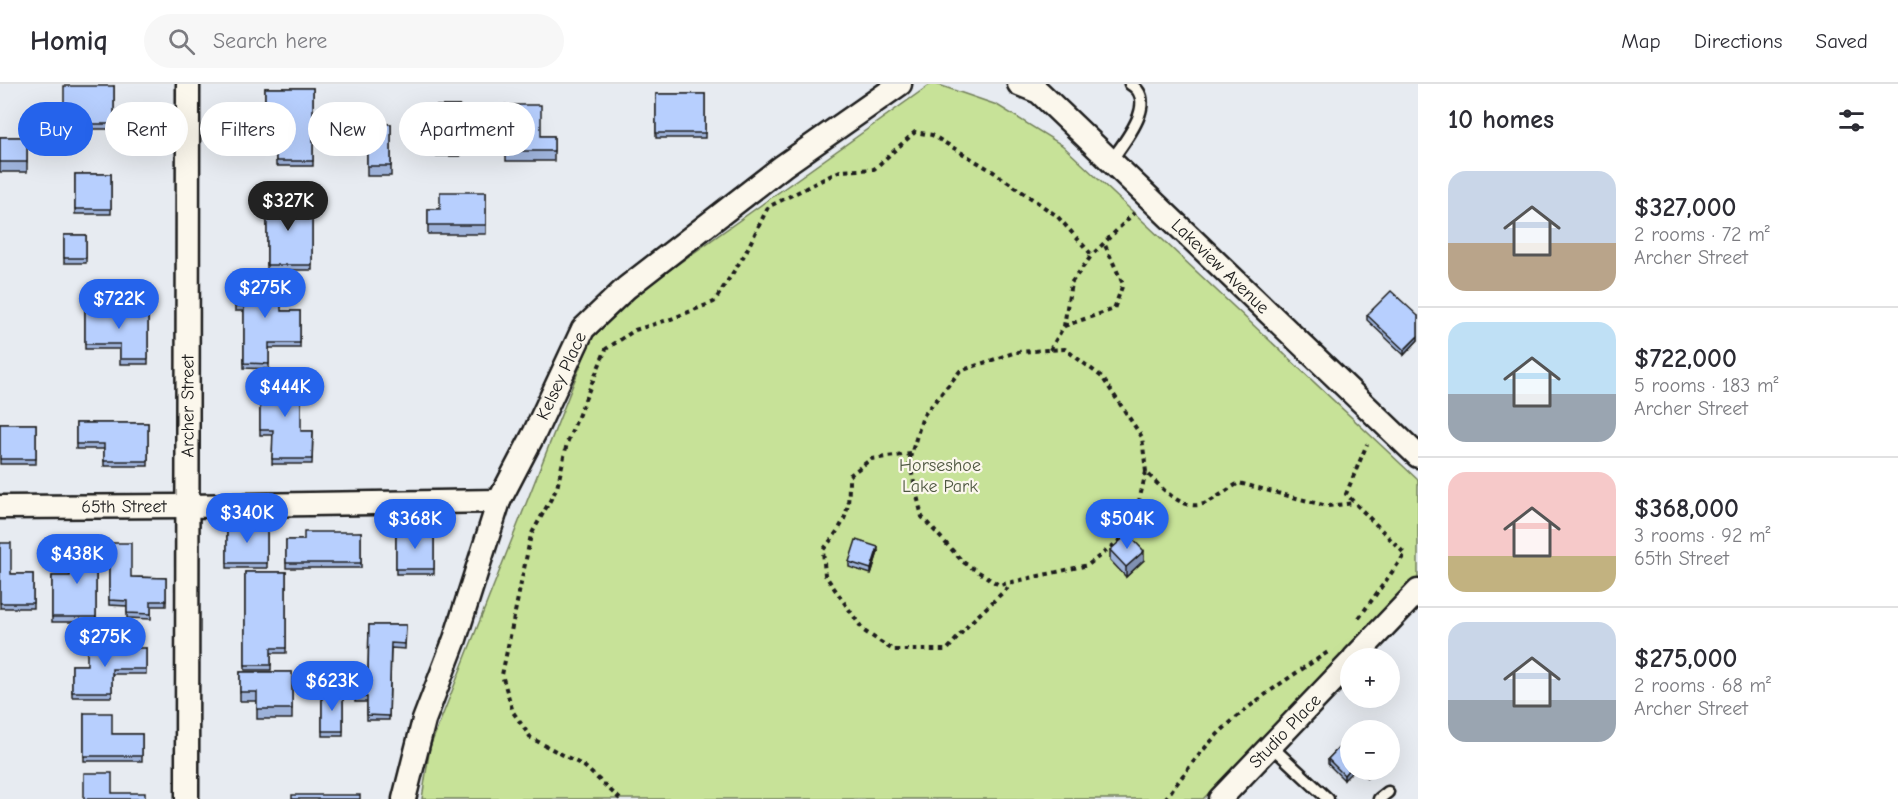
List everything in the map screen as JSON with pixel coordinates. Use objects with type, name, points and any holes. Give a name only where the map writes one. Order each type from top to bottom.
[{"type":"street","name":"Archer Street","points":[[187,799],[188,84]]},
{"type":"street","name":"Kelsey Place","points":[[404,799],[424,720],[455,639],[500,501],[536,432],[583,329],[626,288],[773,174],[900,84]]},
{"type":"street","name":"Lakeview Avenue","points":[[1020,84],[1039,92],[1416,450]]},
{"type":"street","name":"65th Street","points":[[0,507],[500,501]]},
{"type":"street","points":[[1364,648],[1418,591]]},
{"type":"street","name":"Studio Place","points":[[1220,799],[1340,674]]},
{"type":"lane","points":[[1111,160],[1142,111],[1142,102],[1136,88],[1130,84]]},
{"type":"lane","points":[[1271,746],[1328,799]]},
{"type":"path","points":[[620,799],[585,766],[531,738],[513,712],[502,675],[531,535],[557,488],[567,443],[606,349],[635,330],[714,302],[744,254],[768,207],[840,171],[874,169],[915,132],[932,135],[992,171],[1057,216],[1092,255]]},
{"type":"path","points":[[1050,350],[1064,327],[1071,283],[1092,255],[1134,213]]},
{"type":"path","points":[[1064,327],[1114,309],[1123,284],[1104,243]]},
{"type":"path","points":[[1065,349],[1102,377],[1142,437],[1146,472],[1139,501],[1120,540],[1088,565],[999,585],[963,562],[922,517],[909,461],[911,454],[923,416],[960,371],[1016,352],[1065,349]]},
{"type":"path","points":[[1353,626],[1405,554],[1346,494],[1367,444]]},
{"type":"path","points":[[911,454],[871,459],[849,476],[847,515],[838,532],[824,550],[825,575],[864,631],[893,650],[947,650],[971,622],[1014,582]]},
{"type":"path","points":[[1146,472],[1166,491],[1186,505],[1204,504],[1239,483],[1328,506],[1354,503]]},
{"type":"path","points":[[1165,799],[1220,732],[1278,684],[1331,650]]},
{"type":"green space","name":"Horseshoe Lake Park","points":[[931,84],[997,105],[1062,145],[1418,480],[1418,579],[1351,648],[1340,648],[1340,659],[1203,799],[422,799],[430,747],[591,339],[647,286]]},
{"type":"building","points":[[64,86],[114,86],[114,102],[105,102],[105,124],[93,124],[93,102],[64,102]]},
{"type":"building","points":[[265,88],[313,88],[313,102],[308,102],[308,156],[313,156],[313,161],[276,161],[276,156],[296,156],[296,102],[265,102]]},
{"type":"building","points":[[656,94],[705,94],[705,133],[656,133]]},
{"type":"building","points":[[535,105],[541,105],[541,136],[554,136],[554,151],[535,151]]},
{"type":"building","points":[[387,124],[391,124],[391,166],[367,166],[367,156],[387,156]]},
{"type":"building","points":[[0,137],[18,137],[18,156],[27,156],[27,162],[0,162]]},
{"type":"building","points":[[75,174],[111,174],[111,209],[75,209]]},
{"type":"building","points":[[440,192],[486,192],[486,225],[428,225],[428,209],[440,209]]},
{"type":"building","points":[[267,193],[296,193],[296,216],[312,216],[312,265],[267,265]]},
{"type":"building","points":[[64,235],[86,235],[86,258],[64,258]]},
{"type":"building","points":[[235,281],[281,281],[281,311],[300,311],[300,343],[269,343],[269,364],[244,363],[244,306],[235,306]]},
{"type":"building","points":[[1391,291],[1418,316],[1418,336],[1404,350],[1367,315]]},
{"type":"building","points":[[85,309],[148,309],[148,359],[120,359],[120,344],[85,344]]},
{"type":"building","points":[[260,378],[301,378],[301,431],[313,431],[312,459],[272,459],[273,430],[260,430]]},
{"type":"building","points":[[76,423],[148,423],[148,461],[104,461],[104,444],[76,444]]},
{"type":"building","points":[[0,424],[36,424],[36,459],[0,459]]},
{"type":"building","points":[[227,524],[267,524],[267,563],[227,563]]},
{"type":"building","points":[[396,530],[434,530],[434,569],[396,569]]},
{"type":"building","points":[[304,532],[361,532],[361,563],[286,563],[286,540],[304,540]]},
{"type":"building","points":[[1128,534],[1144,551],[1126,567],[1110,550]]},
{"type":"building","points":[[856,540],[878,547],[871,569],[849,562]]},
{"type":"building","points":[[0,543],[11,543],[11,574],[33,574],[33,603],[0,603]]},
{"type":"building","points":[[70,543],[96,543],[96,617],[52,617],[52,576],[70,576]]},
{"type":"building","points":[[109,543],[131,543],[131,577],[166,578],[166,601],[151,601],[151,614],[127,613],[127,601],[109,600]]},
{"type":"building","points":[[245,572],[286,572],[286,648],[271,648],[271,665],[245,665]]},
{"type":"building","points":[[369,625],[406,625],[405,644],[391,643],[389,716],[367,715],[367,697],[355,697],[356,674],[368,674]]},
{"type":"building","points":[[87,648],[146,648],[146,669],[112,669],[112,692],[72,692],[72,665],[87,665]]},
{"type":"building","points":[[240,672],[292,672],[292,709],[257,709],[257,692],[240,692]]},
{"type":"building","points":[[322,692],[343,692],[343,731],[322,731]]},
{"type":"building","points":[[84,713],[112,713],[112,734],[142,734],[142,756],[84,756]]},
{"type":"building","points":[[1340,746],[1340,771],[1328,759]]},
{"type":"building","points":[[84,773],[112,773],[112,793],[145,793],[145,799],[84,799]]},
{"type":"building","points":[[292,795],[360,795],[360,799],[292,799]]}]
